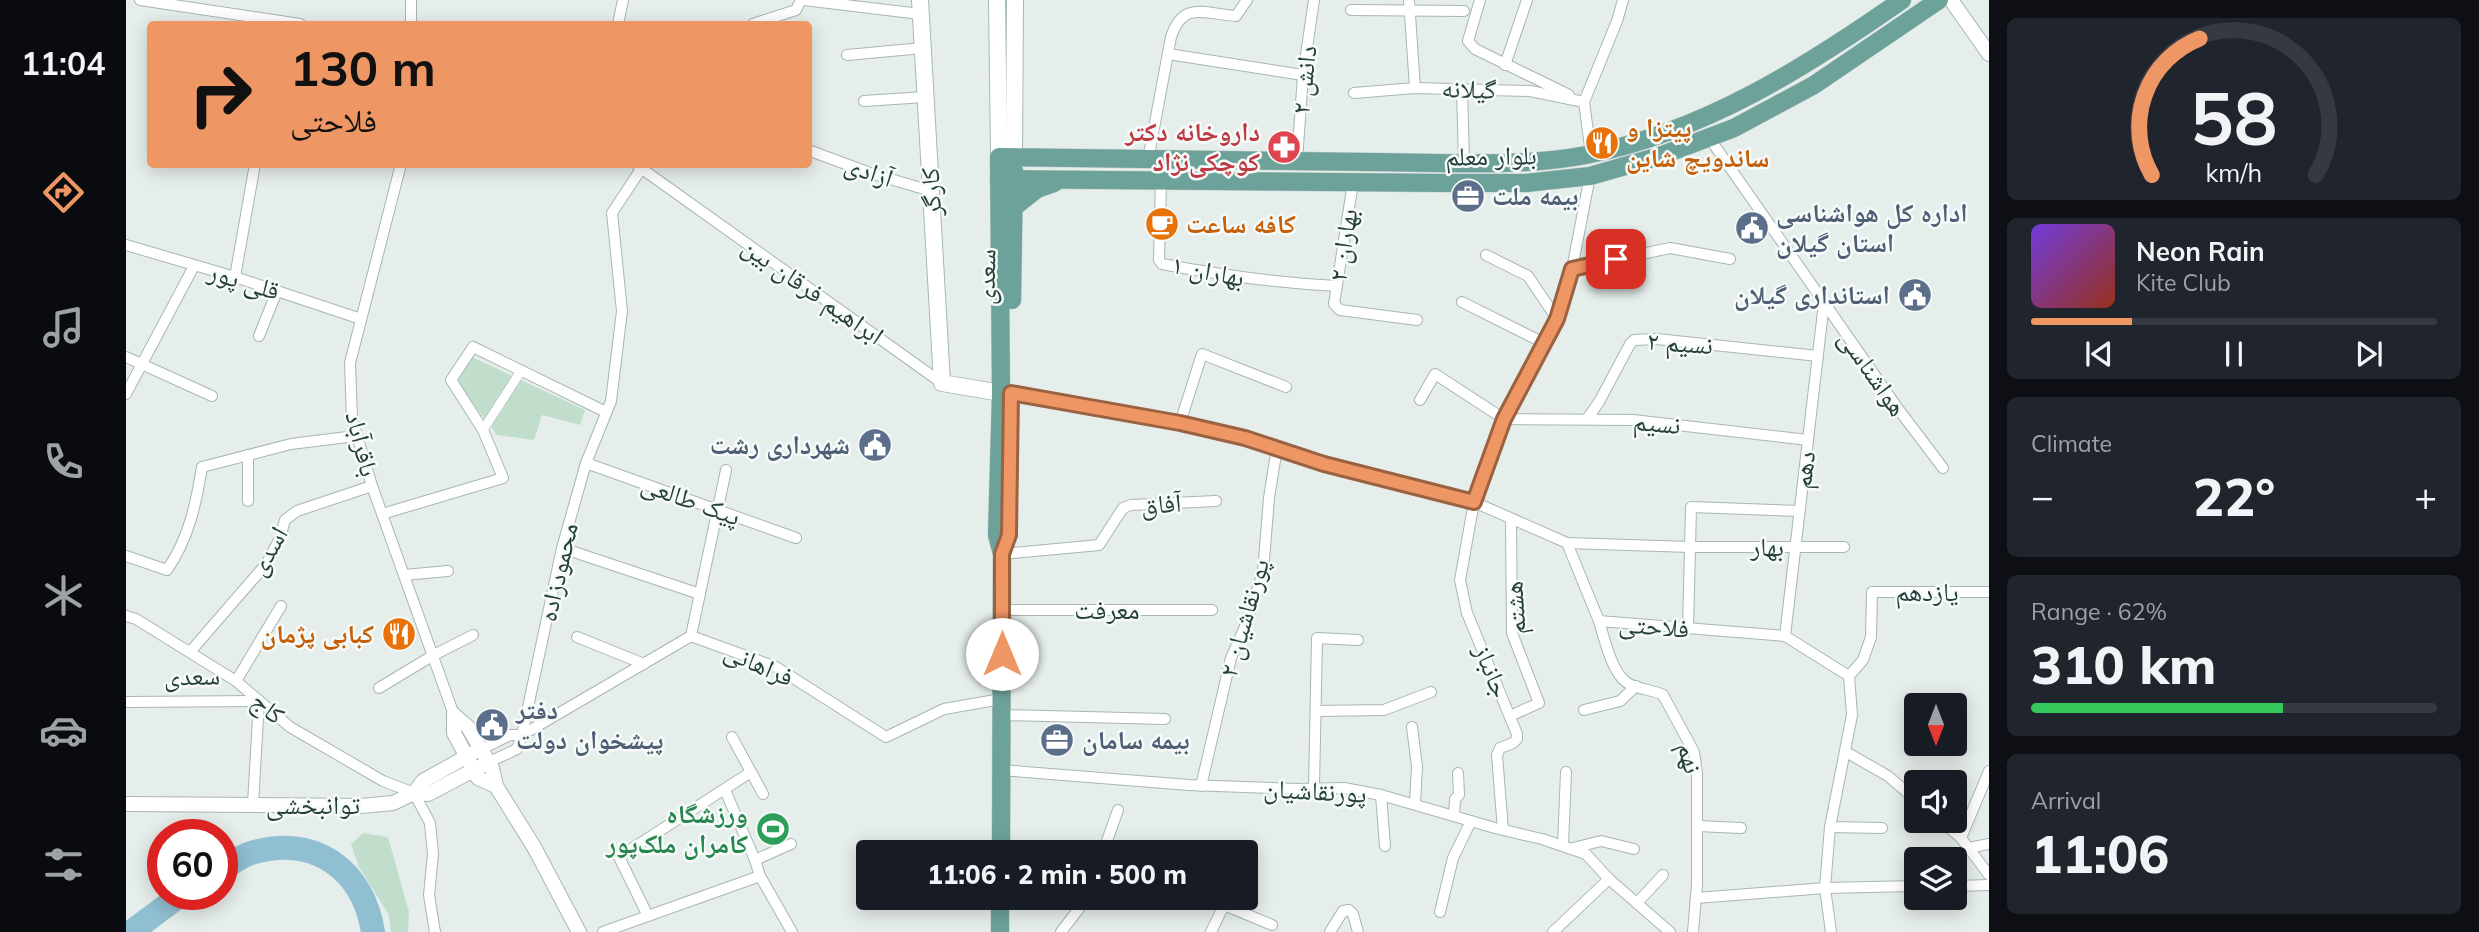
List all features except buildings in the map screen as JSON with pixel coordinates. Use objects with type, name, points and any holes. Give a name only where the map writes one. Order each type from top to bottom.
[{"type":"main road","name":"سعدی","points":[[997,0],[1007,157]]},
{"type":"main road","name":"سعدی","points":[[1006,393],[1007,157],[1015,0]]},
{"type":"main road","name":"بلوار معلم","points":[[1007,157],[1524,162],[1591,154],[1653,136],[1725,109],[1803,67],[1902,0]]},
{"type":"main road","name":"بلوار معلم","points":[[1007,179],[1525,183],[1590,176],[1710,139],[1814,85],[1939,0]]},
{"type":"main road","name":"کارگر","points":[[920,7],[943,383]]},
{"type":"main road","points":[[1590,176],[1591,154]]},
{"type":"main road","name":"سعدی","points":[[1000,840],[1002,554],[997,535],[1013,208],[1007,179]]},
{"type":"main road","points":[[1013,208],[1037,189],[1061,180]]},
{"type":"main road","name":"ابراهیم فرقان بین","points":[[943,383],[1006,393]]},
{"type":"main road","points":[[1000,910],[1000,932]]},
{"type":"street","points":[[140,0],[268,21]]},
{"type":"street","points":[[411,0],[411,21]]},
{"type":"street","points":[[619,21],[623,0]]},
{"type":"street","points":[[763,21],[796,10],[803,0],[920,7]]},
{"type":"street","points":[[1148,160],[1176,22],[1185,13],[1236,16],[1247,0]]},
{"type":"street","name":"دانش ۲","points":[[1297,161],[1303,75],[1314,0]]},
{"type":"street","points":[[1480,0],[1468,41],[1475,49],[1584,102]]},
{"type":"street","points":[[1505,65],[1527,0]]},
{"type":"street","points":[[1591,154],[1584,102],[1623,0]]},
{"type":"street","points":[[1951,0],[1989,54]]},
{"type":"street","points":[[1352,10],[1410,5],[1464,11]]},
{"type":"street","points":[[1410,5],[1415,88]]},
{"type":"street","points":[[847,55],[923,48]]},
{"type":"street","points":[[1168,54],[1303,75]]},
{"type":"street","name":"گیلانه","points":[[1354,93],[1415,88],[1530,91],[1584,102]]},
{"type":"street","points":[[1462,89],[1464,162]]},
{"type":"street","points":[[864,101],[925,97]]},
{"type":"street","name":"هواشناسی","points":[[1710,139],[1899,411],[1943,468]]},
{"type":"street","name":"آزادی","points":[[812,151],[870,173],[931,191]]},
{"type":"street","points":[[235,277],[254,168]]},
{"type":"street","name":"باقرآباد","points":[[400,168],[351,363],[352,419],[372,486],[454,715],[454,733],[478,778],[496,786]]},
{"type":"street","name":"محمودزاده","points":[[522,735],[562,548],[586,463],[611,401],[622,311],[611,213],[637,168]]},
{"type":"street","name":"ابراهیم فرقان بین","points":[[639,168],[943,383]]},
{"type":"street","name":"جانباز","points":[[1503,830],[1497,755],[1500,748],[1513,743],[1517,738],[1467,612],[1460,580],[1474,502],[1504,419],[1557,319],[1572,269],[1590,176]]},
{"type":"street","name":"بهاران ۱","points":[[1161,181],[1162,264],[1226,276],[1291,284],[1337,286]]},
{"type":"street","name":"بهاران ۲","points":[[1353,183],[1335,308],[1417,320]]},
{"type":"street","name":"قلی پور","points":[[126,245],[235,277],[360,319]]},
{"type":"street","points":[[1572,269],[1670,248],[1730,260]]},
{"type":"street","points":[[1486,256],[1528,276],[1557,319]]},
{"type":"street","points":[[126,394],[194,265]]},
{"type":"street","points":[[260,335],[277,291]]},
{"type":"street","points":[[1461,302],[1544,342]]},
{"type":"street","name":"دهم","points":[[1785,636],[1824,303]]},
{"type":"street","name":"نسیم ٢","points":[[1587,419],[1634,341],[1657,339],[1818,356]]},
{"type":"street","points":[[382,513],[503,478],[483,430],[451,380],[472,347],[606,412]]},
{"type":"street","points":[[1180,423],[1202,354],[1286,387]]},
{"type":"street","points":[[126,357],[212,396]]},
{"type":"street","points":[[483,430],[521,371]]},
{"type":"street","points":[[1420,400],[1436,374],[1504,419]]},
{"type":"street","points":[[1006,393],[1180,423],[1245,438],[1324,464],[1474,502],[1567,542]]},
{"type":"street","name":"نسیم","points":[[1504,419],[1633,420],[1808,440]]},
{"type":"street","points":[[126,556],[167,570],[181,549],[196,505],[202,467],[291,444],[355,436]]},
{"type":"street","name":"پورنقاشیان ۲","points":[[1201,786],[1231,658],[1263,572],[1269,498],[1277,449]]},
{"type":"street","points":[[248,455],[248,501]]},
{"type":"street","name":"پیک طالعی","points":[[586,463],[796,538]]},
{"type":"street","points":[[691,636],[726,470]]},
{"type":"street","name":"اسدی","points":[[190,652],[267,563],[280,538],[285,520],[296,511],[372,486]]},
{"type":"street","name":"آفاق","points":[[1002,554],[1099,545],[1123,508],[1131,505],[1216,501]]},
{"type":"street","points":[[1688,629],[1691,507],[1694,505],[1799,512]]},
{"type":"street","name":"هشتم","points":[[1510,716],[1539,704],[1512,633],[1511,519]]},
{"type":"street","name":"بهار","points":[[1567,542],[1690,548],[1844,548]]},
{"type":"street","name":"فلاحتی","points":[[1567,542],[1599,621],[1785,636],[1849,676]]},
{"type":"street","points":[[562,548],[700,594]]},
{"type":"street","points":[[404,575],[449,571]]},
{"type":"street","name":"یازدهم","points":[[1849,676],[1863,660],[1871,638],[1872,592],[1989,592]]},
{"type":"street","points":[[236,681],[281,606]]},
{"type":"street","name":"معرفت","points":[[1002,610],[1212,611]]},
{"type":"street","name":"کاج","points":[[126,616],[136,619],[236,681],[290,727],[383,782],[414,793]]},
{"type":"street","name":"نهم","points":[[1599,621],[1617,672],[1626,682],[1663,695],[1694,752],[1697,773],[1697,826],[1693,932]]},
{"type":"street","points":[[379,688],[473,635]]},
{"type":"street","name":"فراهانی","points":[[485,756],[510,735],[522,735],[691,636],[776,667],[886,737],[944,709],[1001,707]]},
{"type":"street","points":[[577,637],[644,664]]},
{"type":"street","points":[[1314,789],[1317,638],[1358,640]]},
{"type":"street","points":[[1830,932],[1825,888],[1830,827],[1852,715],[1849,676]]},
{"type":"street","points":[[1584,710],[1620,701],[1636,686]]},
{"type":"street","points":[[1315,711],[1384,710],[1431,692]]},
{"type":"street","points":[[253,804],[259,701]]},
{"type":"street","name":"سعدی","points":[[126,702],[259,701]]},
{"type":"street","points":[[1001,707],[1165,719]]},
{"type":"street","name":"باقرآباد","points":[[454,715],[468,727],[485,756],[496,786],[534,847],[579,932]]},
{"type":"street","points":[[1412,727],[1417,766],[1415,804]]},
{"type":"street","points":[[732,737],[763,794]]},
{"type":"street","points":[[1846,752],[1888,776],[1904,790]]},
{"type":"street","name":"توانبخشی","points":[[126,804],[361,806],[393,803],[414,793],[423,781],[466,756],[485,756]]},
{"type":"street","name":"توانبخشی","points":[[414,793],[428,794],[474,770],[485,756]]},
{"type":"street","name":"پورنقاشیان","points":[[1001,770],[1201,786],[1344,788],[1381,795],[1586,854],[1609,879],[1670,932]]},
{"type":"street","points":[[1961,838],[1989,771]]},
{"type":"street","points":[[648,916],[619,857],[751,772]]},
{"type":"street","points":[[1566,772],[1568,847],[1601,841],[1634,849]]},
{"type":"street","points":[[1454,816],[1455,799],[1459,795],[1458,773]]},
{"type":"street","points":[[725,790],[760,876],[792,932]]},
{"type":"street","points":[[414,793],[430,823],[433,854],[429,895],[435,932]]},
{"type":"street","points":[[1381,795],[1385,846]]},
{"type":"street","points":[[1107,840],[1118,810]]},
{"type":"street","points":[[1440,912],[1453,858],[1471,821]]},
{"type":"street","points":[[1697,826],[1741,828]]},
{"type":"street","points":[[1830,827],[1882,828]]},
{"type":"street","points":[[1955,833],[1989,875]]},
{"type":"street","points":[[755,860],[791,844]]},
{"type":"street","points":[[1969,848],[1989,844]]},
{"type":"street","points":[[1637,903],[1662,875]]},
{"type":"street","points":[[603,932],[760,876]]},
{"type":"street","points":[[1553,932],[1609,879]]},
{"type":"street","points":[[1967,886],[1989,885]]},
{"type":"street","points":[[1696,898],[1825,888],[1904,886]]},
{"type":"street","points":[[1212,932],[1224,905],[1272,925]]},
{"type":"street","points":[[1330,932],[1343,911],[1349,909],[1358,932]]},
{"type":"street","points":[[1061,932],[1078,910]]},
{"type":"green space","points":[[472,357],[585,410],[580,425],[542,415],[534,440],[497,435],[457,383]]},
{"type":"green space","points":[[363,833],[388,837],[409,912],[408,932],[391,932],[389,915],[359,867],[351,844]]},
{"type":"waterway","points":[[238,859],[247,854],[274,848],[295,848],[315,853],[332,862],[347,874],[359,890],[373,932]]},
{"type":"waterway","points":[[131,932],[161,910]]},
{"type":"place","name":"پیتزا و ساندویچ شاین","points":[[1602,143]]},
{"type":"place","name":"داروخانه دکتر کوچکی‌نژاد","points":[[1284,147]]},
{"type":"place","name":"بیمه ملت","points":[[1468,196]]},
{"type":"place","name":"کافه ساعت","points":[[1162,224]]},
{"type":"place","name":"اداره کل هواشناسی استان گیلان","points":[[1752,228]]},
{"type":"place","name":"استانداری گیلان","points":[[1915,295]]},
{"type":"place","name":"شهرداری رشت","points":[[875,445]]},
{"type":"place","name":"کبابی پژمان","points":[[399,634]]},
{"type":"place","name":"دفتر پیشخوان دولت","points":[[492,725]]},
{"type":"place","name":"بیمه سامان","points":[[1057,740]]},
{"type":"place","name":"ورزشگاه کامران ملک‌پور","points":[[773,829]]},
{"type":"route","points":[[1002,654],[1002,554],[1009,535],[1011,393],[1180,423],[1245,438],[1324,464],[1474,502],[1504,419],[1557,319],[1572,269],[1616,259]]}]
